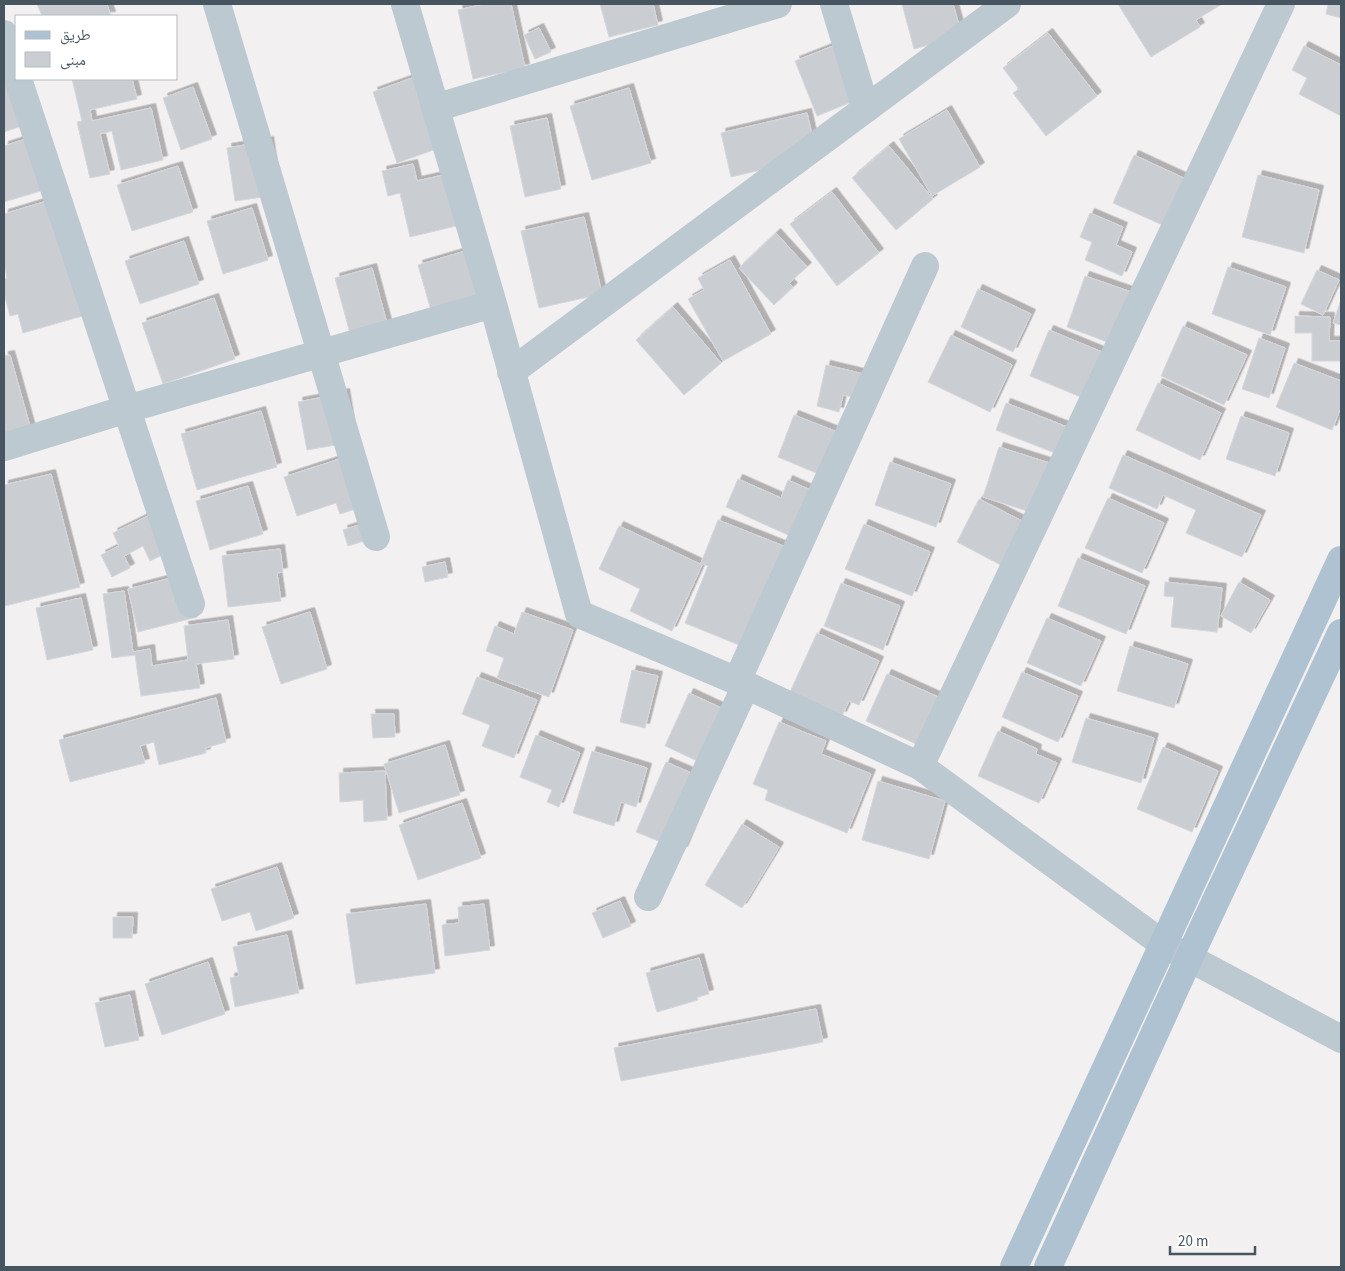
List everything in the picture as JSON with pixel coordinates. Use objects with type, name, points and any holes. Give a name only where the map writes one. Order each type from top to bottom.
[{"type":"main road","points":[[1014,1267],[1341,560]]},
{"type":"main road","points":[[1048,1267],[1341,632]]},
{"type":"street","points":[[217,4],[376,537]]},
{"type":"street","points":[[405,4],[493,304],[579,614],[741,683],[920,766],[1163,944],[1341,1039]]},
{"type":"street","points":[[435,108],[778,4]]},
{"type":"street","points":[[834,4],[866,109]]},
{"type":"street","points":[[511,372],[1007,4]]},
{"type":"street","points":[[920,766],[1281,4]]},
{"type":"street","points":[[4,34],[15,69]]},
{"type":"street","points":[[18,80],[191,604]]},
{"type":"street","points":[[648,897],[925,266]]},
{"type":"street","points":[[4,447],[127,409],[493,304]]},
{"type":"building","points":[[37,4],[107,4],[111,15],[42,15]]},
{"type":"building","points":[[485,4],[511,4],[525,68],[473,79],[458,10]]},
{"type":"building","points":[[600,4],[653,4],[658,25],[609,37]]},
{"type":"building","points":[[902,4],[953,4],[962,36],[914,49]]},
{"type":"building","points":[[1118,4],[1222,4],[1196,20],[1200,27],[1151,57]]},
{"type":"building","points":[[1328,4],[1341,4],[1341,18],[1326,14]]},
{"type":"building","points":[[539,28],[551,52],[535,59],[524,35]]},
{"type":"building","points":[[1048,33],[1097,96],[1046,136],[1013,93],[1019,89],[1003,68]]},
{"type":"building","points":[[848,40],[854,101],[817,116],[795,61]]},
{"type":"building","points":[[1304,46],[1341,65],[1341,116],[1299,94],[1307,78],[1292,70]]},
{"type":"building","points":[[4,75],[28,124],[4,132]]},
{"type":"building","points":[[415,77],[439,148],[397,163],[373,92]]},
{"type":"building","points":[[72,80],[132,80],[137,99],[90,110],[92,121],[151,108],[163,160],[121,170],[112,131],[100,134],[110,174],[90,178],[77,122],[82,121]]},
{"type":"building","points":[[193,87],[212,139],[181,150],[163,98]]},
{"type":"building","points":[[629,88],[651,163],[592,180],[570,106]]},
{"type":"building","points":[[947,110],[980,167],[932,196],[899,139]]},
{"type":"building","points":[[807,113],[817,157],[731,177],[721,133]]},
{"type":"building","points":[[547,118],[561,189],[525,197],[510,126]]},
{"type":"building","points":[[29,138],[44,190],[4,202],[4,146]]},
{"type":"building","points":[[269,141],[277,195],[235,201],[227,148]]},
{"type":"building","points":[[889,146],[933,199],[896,230],[852,178]]},
{"type":"building","points":[[1134,155],[1188,180],[1167,227],[1113,203]]},
{"type":"building","points":[[413,164],[417,181],[461,171],[473,222],[410,237],[400,193],[388,196],[382,171]]},
{"type":"building","points":[[178,166],[193,212],[132,231],[117,185]]},
{"type":"building","points":[[1258,175],[1319,190],[1304,253],[1242,237]]},
{"type":"building","points":[[832,192],[879,253],[837,286],[790,224]]},
{"type":"building","points":[[50,200],[86,315],[23,333],[18,314],[10,316],[4,293],[4,279],[7,278],[4,265],[4,214]]},
{"type":"building","points":[[252,208],[268,260],[223,274],[207,221]]},
{"type":"building","points":[[1090,213],[1123,227],[1116,245],[1132,252],[1122,276],[1085,260],[1092,242],[1080,237]]},
{"type":"building","points":[[584,217],[602,294],[539,308],[521,231]]},
{"type":"building","points":[[776,233],[807,267],[789,283],[793,287],[774,305],[739,268]]},
{"type":"building","points":[[184,241],[199,284],[140,304],[125,261]]},
{"type":"building","points":[[479,247],[493,296],[432,314],[418,265]]},
{"type":"building","points":[[730,260],[771,334],[723,361],[688,299],[704,290],[698,278]]},
{"type":"building","points":[[1228,267],[1286,287],[1270,335],[1212,314]]},
{"type":"building","points":[[372,268],[389,331],[352,341],[335,278]]},
{"type":"building","points":[[1317,270],[1339,280],[1323,315],[1301,304]]},
{"type":"building","points":[[1085,276],[1137,294],[1118,346],[1067,327]]},
{"type":"building","points":[[978,289],[1031,314],[1013,352],[961,327]]},
{"type":"building","points":[[214,298],[235,359],[163,384],[142,323]]},
{"type":"building","points":[[1341,300],[1341,325],[1333,323]]},
{"type":"building","points":[[673,307],[721,363],[684,395],[636,340]]},
{"type":"building","points":[[1295,316],[1330,317],[1329,341],[1341,341],[1341,361],[1312,361],[1312,333],[1295,333]]},
{"type":"building","points":[[1183,326],[1247,355],[1224,405],[1161,376]]},
{"type":"building","points":[[1049,330],[1102,352],[1083,398],[1030,376]]},
{"type":"building","points":[[951,335],[1012,365],[990,412],[928,382]]},
{"type":"building","points":[[1259,338],[1285,348],[1269,398],[1242,389]]},
{"type":"building","points":[[10,355],[33,437],[4,445],[4,356]]},
{"type":"building","points":[[1294,363],[1341,381],[1341,407],[1332,430],[1276,407]]},
{"type":"building","points":[[826,365],[872,376],[866,400],[843,395],[839,412],[817,406]]},
{"type":"building","points":[[1158,383],[1221,413],[1200,460],[1136,430]]},
{"type":"building","points":[[345,393],[353,442],[307,450],[298,402]]},
{"type":"building","points":[[1006,403],[1075,430],[1065,457],[996,430]]},
{"type":"building","points":[[261,411],[277,467],[197,490],[181,434]]},
{"type":"building","points":[[794,415],[850,437],[833,480],[778,457]]},
{"type":"building","points":[[1241,416],[1289,433],[1275,476],[1226,459]]},
{"type":"building","points":[[999,447],[1062,467],[1046,517],[983,497]]},
{"type":"building","points":[[355,454],[371,504],[340,514],[336,503],[297,516],[284,477]]},
{"type":"building","points":[[1123,455],[1261,515],[1242,557],[1186,533],[1196,510],[1163,495],[1157,509],[1109,488]]},
{"type":"building","points":[[890,462],[951,484],[936,527],[875,505]]},
{"type":"building","points":[[51,474],[80,587],[5,606],[4,485]]},
{"type":"building","points":[[738,479],[781,498],[788,480],[819,494],[799,540],[726,507]]},
{"type":"building","points":[[248,486],[263,534],[210,550],[196,501]]},
{"type":"building","points":[[1108,498],[1164,523],[1142,573],[1085,548]]},
{"type":"building","points":[[979,499],[1036,528],[1014,572],[957,542]]},
{"type":"building","points":[[154,513],[172,550],[150,561],[143,546],[124,556],[130,568],[112,577],[101,555],[119,546],[113,533]]},
{"type":"building","points":[[718,520],[791,549],[751,650],[685,623],[708,566],[701,563]]},
{"type":"building","points":[[864,524],[930,552],[912,596],[845,569]]},
{"type":"building","points":[[359,525],[364,541],[348,546],[343,530]]},
{"type":"building","points":[[619,526],[702,565],[672,631],[630,611],[640,589],[599,569]]},
{"type":"building","points":[[280,549],[283,572],[277,573],[281,601],[228,607],[222,556]]},
{"type":"building","points":[[1078,558],[1145,586],[1126,634],[1058,606]]},
{"type":"building","points":[[445,562],[448,577],[425,582],[422,567]]},
{"type":"building","points":[[187,574],[197,617],[138,632],[128,589]]},
{"type":"building","points":[[1165,582],[1222,588],[1217,632],[1171,627],[1174,597],[1164,596]]},
{"type":"building","points":[[1239,582],[1270,600],[1251,633],[1221,616]]},
{"type":"building","points":[[841,583],[900,606],[883,650],[824,626]]},
{"type":"building","points":[[124,591],[133,652],[150,649],[152,666],[188,660],[184,626],[228,620],[234,659],[196,664],[200,688],[141,696],[135,655],[112,658],[103,594]]},
{"type":"building","points":[[81,598],[93,650],[47,660],[36,608]]},
{"type":"building","points":[[310,612],[327,669],[281,684],[262,627]]},
{"type":"building","points":[[522,612],[573,630],[549,697],[497,678],[504,658],[486,651],[495,626],[514,634]]},
{"type":"building","points":[[1047,618],[1101,641],[1081,686],[1027,663]]},
{"type":"building","points":[[817,633],[879,661],[859,705],[849,701],[842,716],[790,692]]},
{"type":"building","points":[[1130,646],[1188,664],[1174,708],[1117,691]]},
{"type":"building","points":[[632,670],[658,676],[645,728],[620,722]]},
{"type":"building","points":[[1022,672],[1078,696],[1058,742],[1002,717]]},
{"type":"building","points":[[887,674],[947,701],[925,748],[866,721]]},
{"type":"building","points":[[477,677],[537,700],[514,758],[482,746],[490,725],[462,714]]},
{"type":"building","points":[[689,693],[732,713],[708,766],[665,746]]},
{"type":"building","points":[[216,698],[226,742],[205,748],[206,753],[159,765],[154,742],[140,746],[145,763],[70,782],[59,740]]},
{"type":"building","points":[[371,714],[394,714],[395,737],[373,738]]},
{"type":"building","points":[[1086,718],[1154,738],[1141,783],[1072,762]]},
{"type":"building","points":[[779,722],[826,741],[821,754],[871,774],[847,833],[765,800],[768,790],[753,784]]},
{"type":"building","points":[[998,731],[1037,749],[1036,754],[1057,763],[1039,803],[978,776]]},
{"type":"building","points":[[536,735],[580,753],[559,807],[547,802],[552,790],[520,777]]},
{"type":"building","points":[[445,745],[460,795],[399,813],[384,764]]},
{"type":"building","points":[[1163,747],[1218,771],[1192,832],[1137,809]]},
{"type":"building","points":[[592,751],[647,768],[636,807],[621,802],[614,826],[573,813]]},
{"type":"building","points":[[666,762],[712,782],[683,851],[636,832]]},
{"type":"building","points":[[385,771],[387,820],[364,822],[363,800],[340,802],[339,773]]},
{"type":"building","points":[[878,781],[945,801],[929,859],[862,840]]},
{"type":"building","points":[[462,803],[481,858],[418,880],[399,825]]},
{"type":"building","points":[[742,824],[779,847],[742,908],[705,885]]},
{"type":"building","points":[[277,867],[294,918],[256,931],[250,912],[222,921],[211,889]]},
{"type":"building","points":[[620,901],[631,926],[603,938],[592,913]]},
{"type":"building","points":[[426,904],[435,973],[356,984],[346,914]]},
{"type":"building","points":[[484,904],[490,950],[445,956],[442,925],[459,923],[458,907]]},
{"type":"building","points":[[113,917],[133,917],[132,938],[113,938]]},
{"type":"building","points":[[287,935],[299,993],[235,1007],[230,978],[239,976],[233,947]]},
{"type":"building","points":[[699,958],[709,994],[697,997],[698,1000],[657,1012],[646,973]]},
{"type":"building","points":[[208,962],[225,1014],[162,1035],[145,984]]},
{"type":"building","points":[[130,995],[139,1040],[105,1047],[95,1003]]},
{"type":"building","points":[[816,1009],[823,1042],[621,1081],[614,1048]]}]
